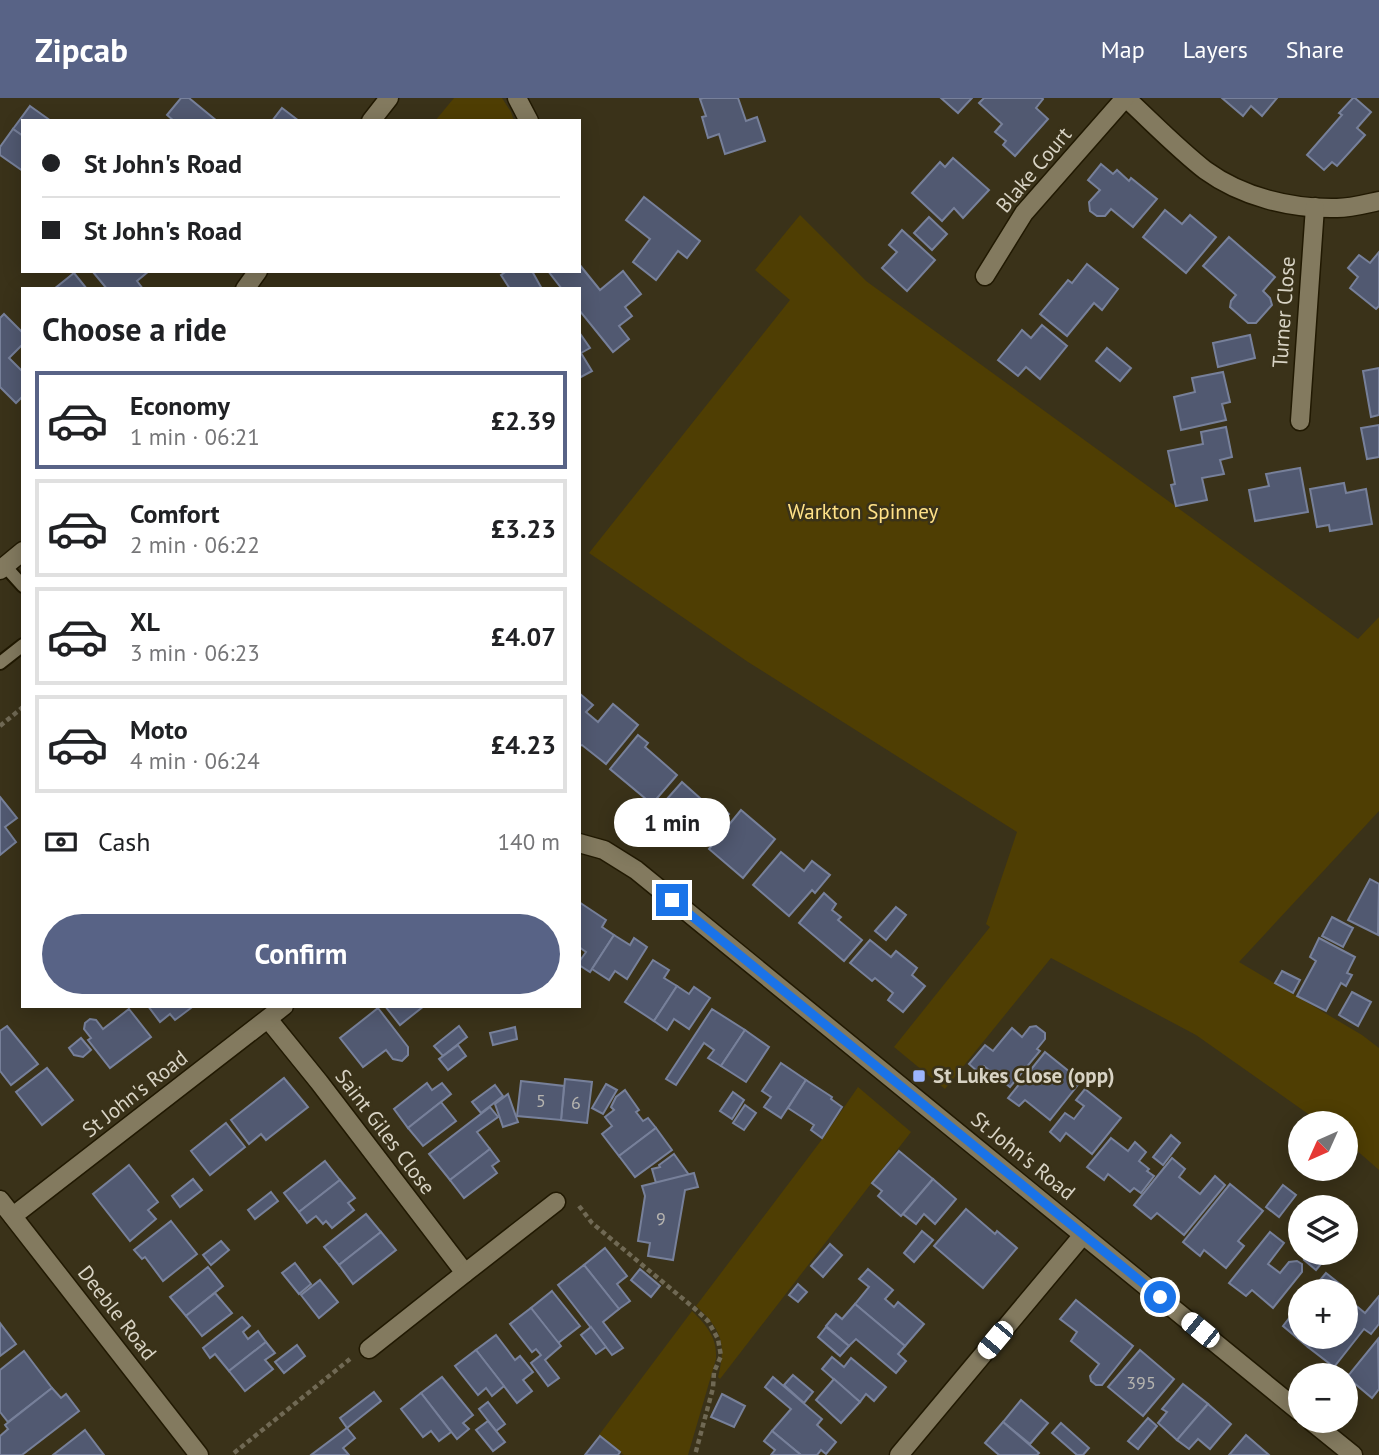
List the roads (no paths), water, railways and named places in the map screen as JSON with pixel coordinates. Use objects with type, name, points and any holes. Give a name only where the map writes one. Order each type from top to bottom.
[{"type":"street","points":[[373,119],[389,98]]},
{"type":"street","points":[[517,98],[528,119]]},
{"type":"street","points":[[1126,98],[1208,172],[1259,197],[1283,204],[1339,209],[1379,201]]},
{"type":"street","name":"Blake Court","points":[[985,276],[1024,213],[1126,98]]},
{"type":"street","name":"Turner Close","points":[[1300,421],[1315,207]]},
{"type":"street","points":[[3,568],[21,553]]},
{"type":"street","name":"St John's Road","points":[[581,844],[604,850],[636,870],[1288,1402]]},
{"type":"street","name":"St John's Road","points":[[13,1216],[282,1008]]},
{"type":"street","name":"Saint Giles Close","points":[[268,1019],[464,1273]]},
{"type":"street","name":"Deeble Road","points":[[0,1200],[199,1455]]},
{"type":"street","points":[[361,1353],[556,1202]]},
{"type":"street","points":[[899,1455],[1083,1235]]},
{"type":"street","points":[[1326,1433],[1353,1455]]},
{"type":"lane","points":[[3,568],[21,584]]},
{"type":"lane","points":[[0,663],[21,647]]},
{"type":"place","name":"St Lukes Close (opp)","points":[[919,1076]]},
{"type":"park label","name":"Warkton Spinney","points":[[863,512]]}]
